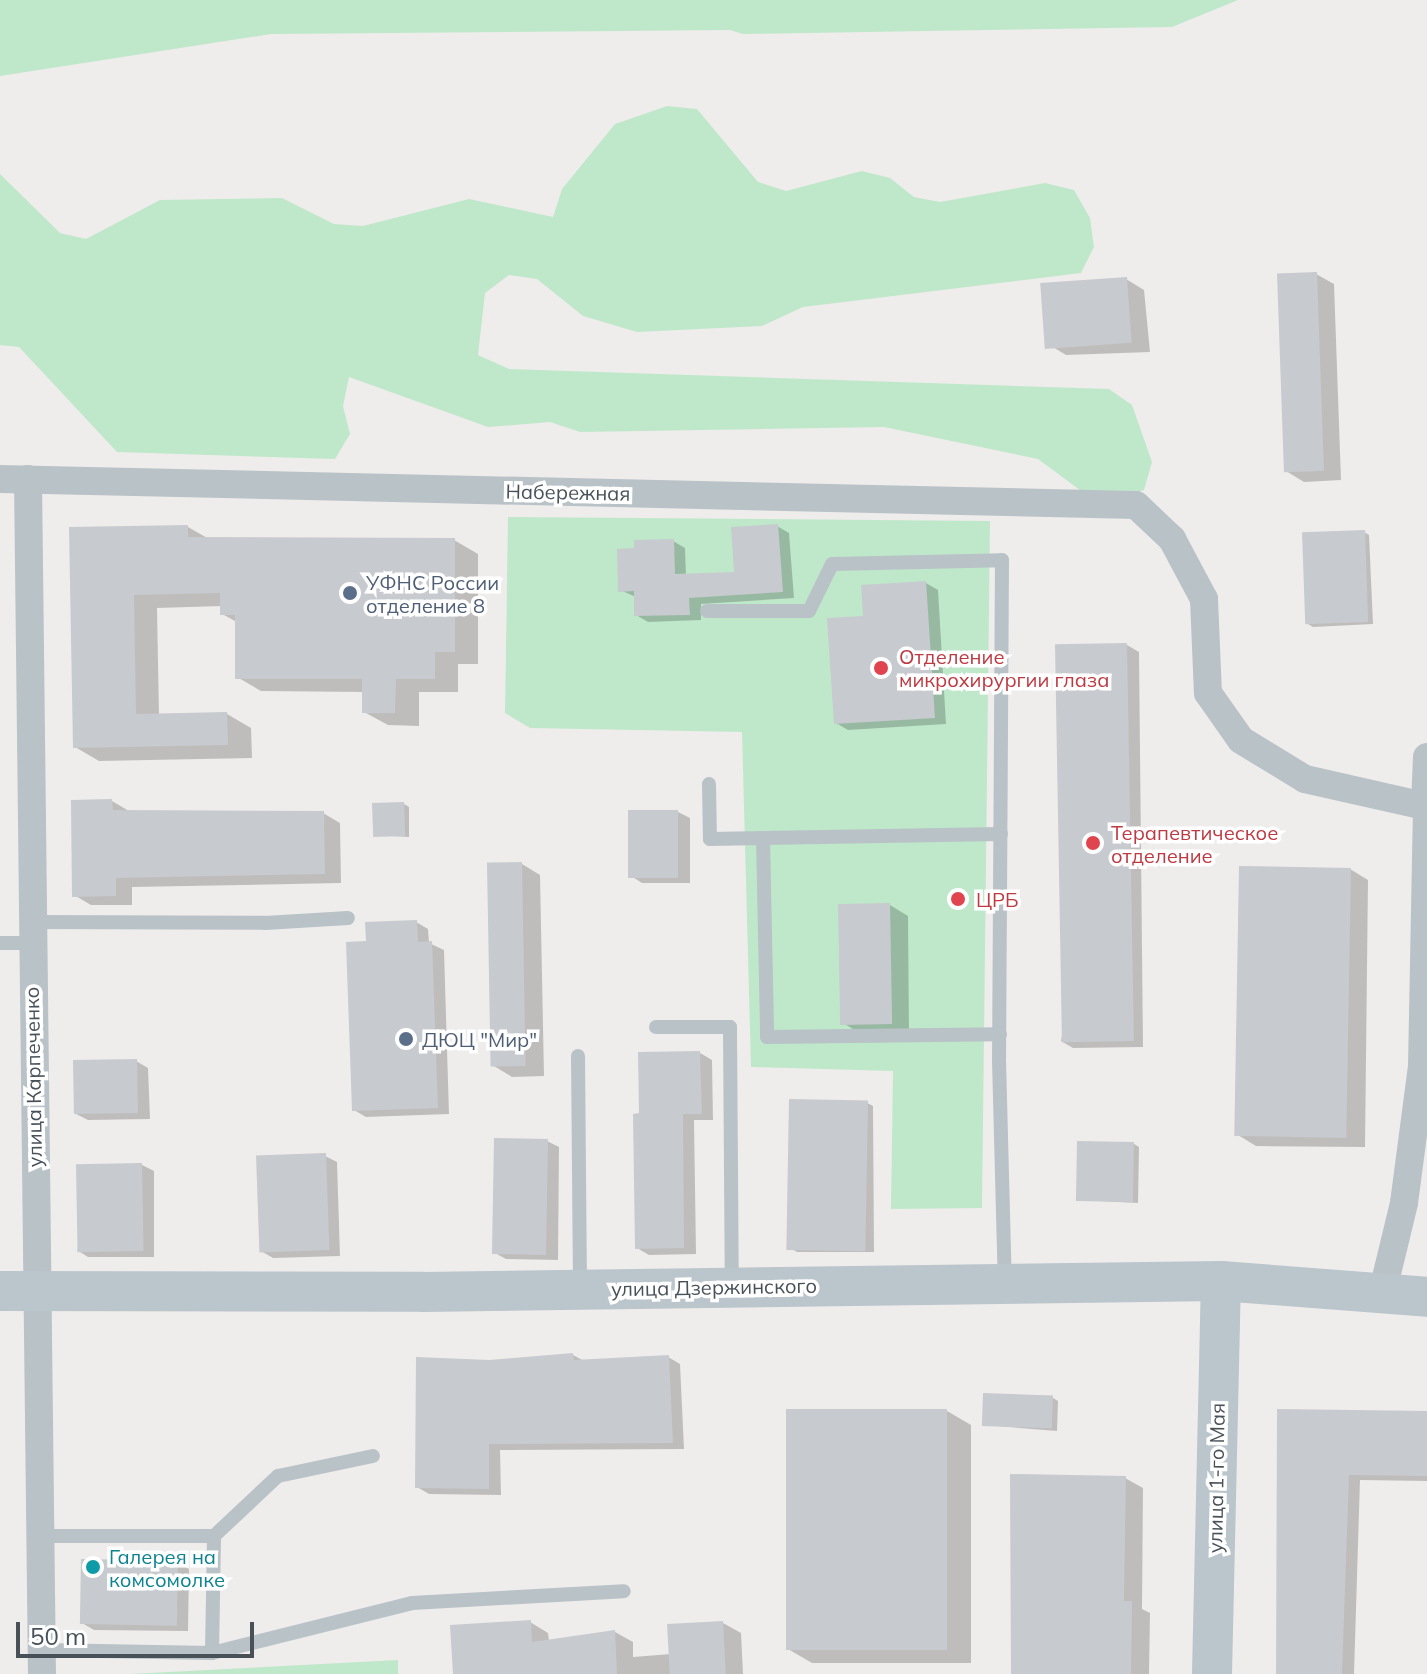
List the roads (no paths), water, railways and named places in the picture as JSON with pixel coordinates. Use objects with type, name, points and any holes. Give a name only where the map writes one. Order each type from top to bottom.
[{"type":"main road","name":"улица Дзержинского","points":[[18,1291],[580,1289],[1221,1281],[1383,1290],[1427,1297]]},
{"type":"main road","name":"улица 1-го Мая","points":[[1212,1674],[1221,1281]]},
{"type":"street","name":"Набережная","points":[[0,479],[1136,505],[1172,539],[1204,599],[1208,693],[1241,740],[1305,779],[1426,806]]},
{"type":"street","name":"улица Карпеченко","points":[[28,479],[30,932],[18,1291],[40,1536],[42,1662]]},
{"type":"street","points":[[1383,1290],[1404,1203],[1422,1067],[1427,757]]},
{"type":"lane","points":[[707,611],[809,611],[832,564],[1002,560],[1000,1034],[1005,1282]]},
{"type":"lane","points":[[709,784],[710,839],[1001,834]]},
{"type":"lane","points":[[763,838],[767,1037],[1000,1034]]},
{"type":"lane","points":[[0,943],[30,932],[348,918]]},
{"type":"lane","points":[[656,1027],[730,1027],[732,1287]]},
{"type":"lane","points":[[578,1056],[580,1289]]},
{"type":"lane","points":[[40,1536],[214,1536],[278,1476],[373,1456]]},
{"type":"lane","points":[[212,1653],[214,1536]]},
{"type":"lane","points":[[42,1662],[212,1653],[412,1603],[624,1591]]},
{"type":"place","name":"УФНС России отделение 8","points":[[350,593]]},
{"type":"place","name":"Отделение микрохирургии глаза","points":[[881,668]]},
{"type":"place","name":"Терапевтическое отделение","points":[[1093,843]]},
{"type":"place","name":"ЦРБ","points":[[958,899]]},
{"type":"place","name":"ДЮЦ \"Мир\"","points":[[406,1039]]},
{"type":"place","name":"Галерея на комсомолке","points":[[93,1567]]}]
